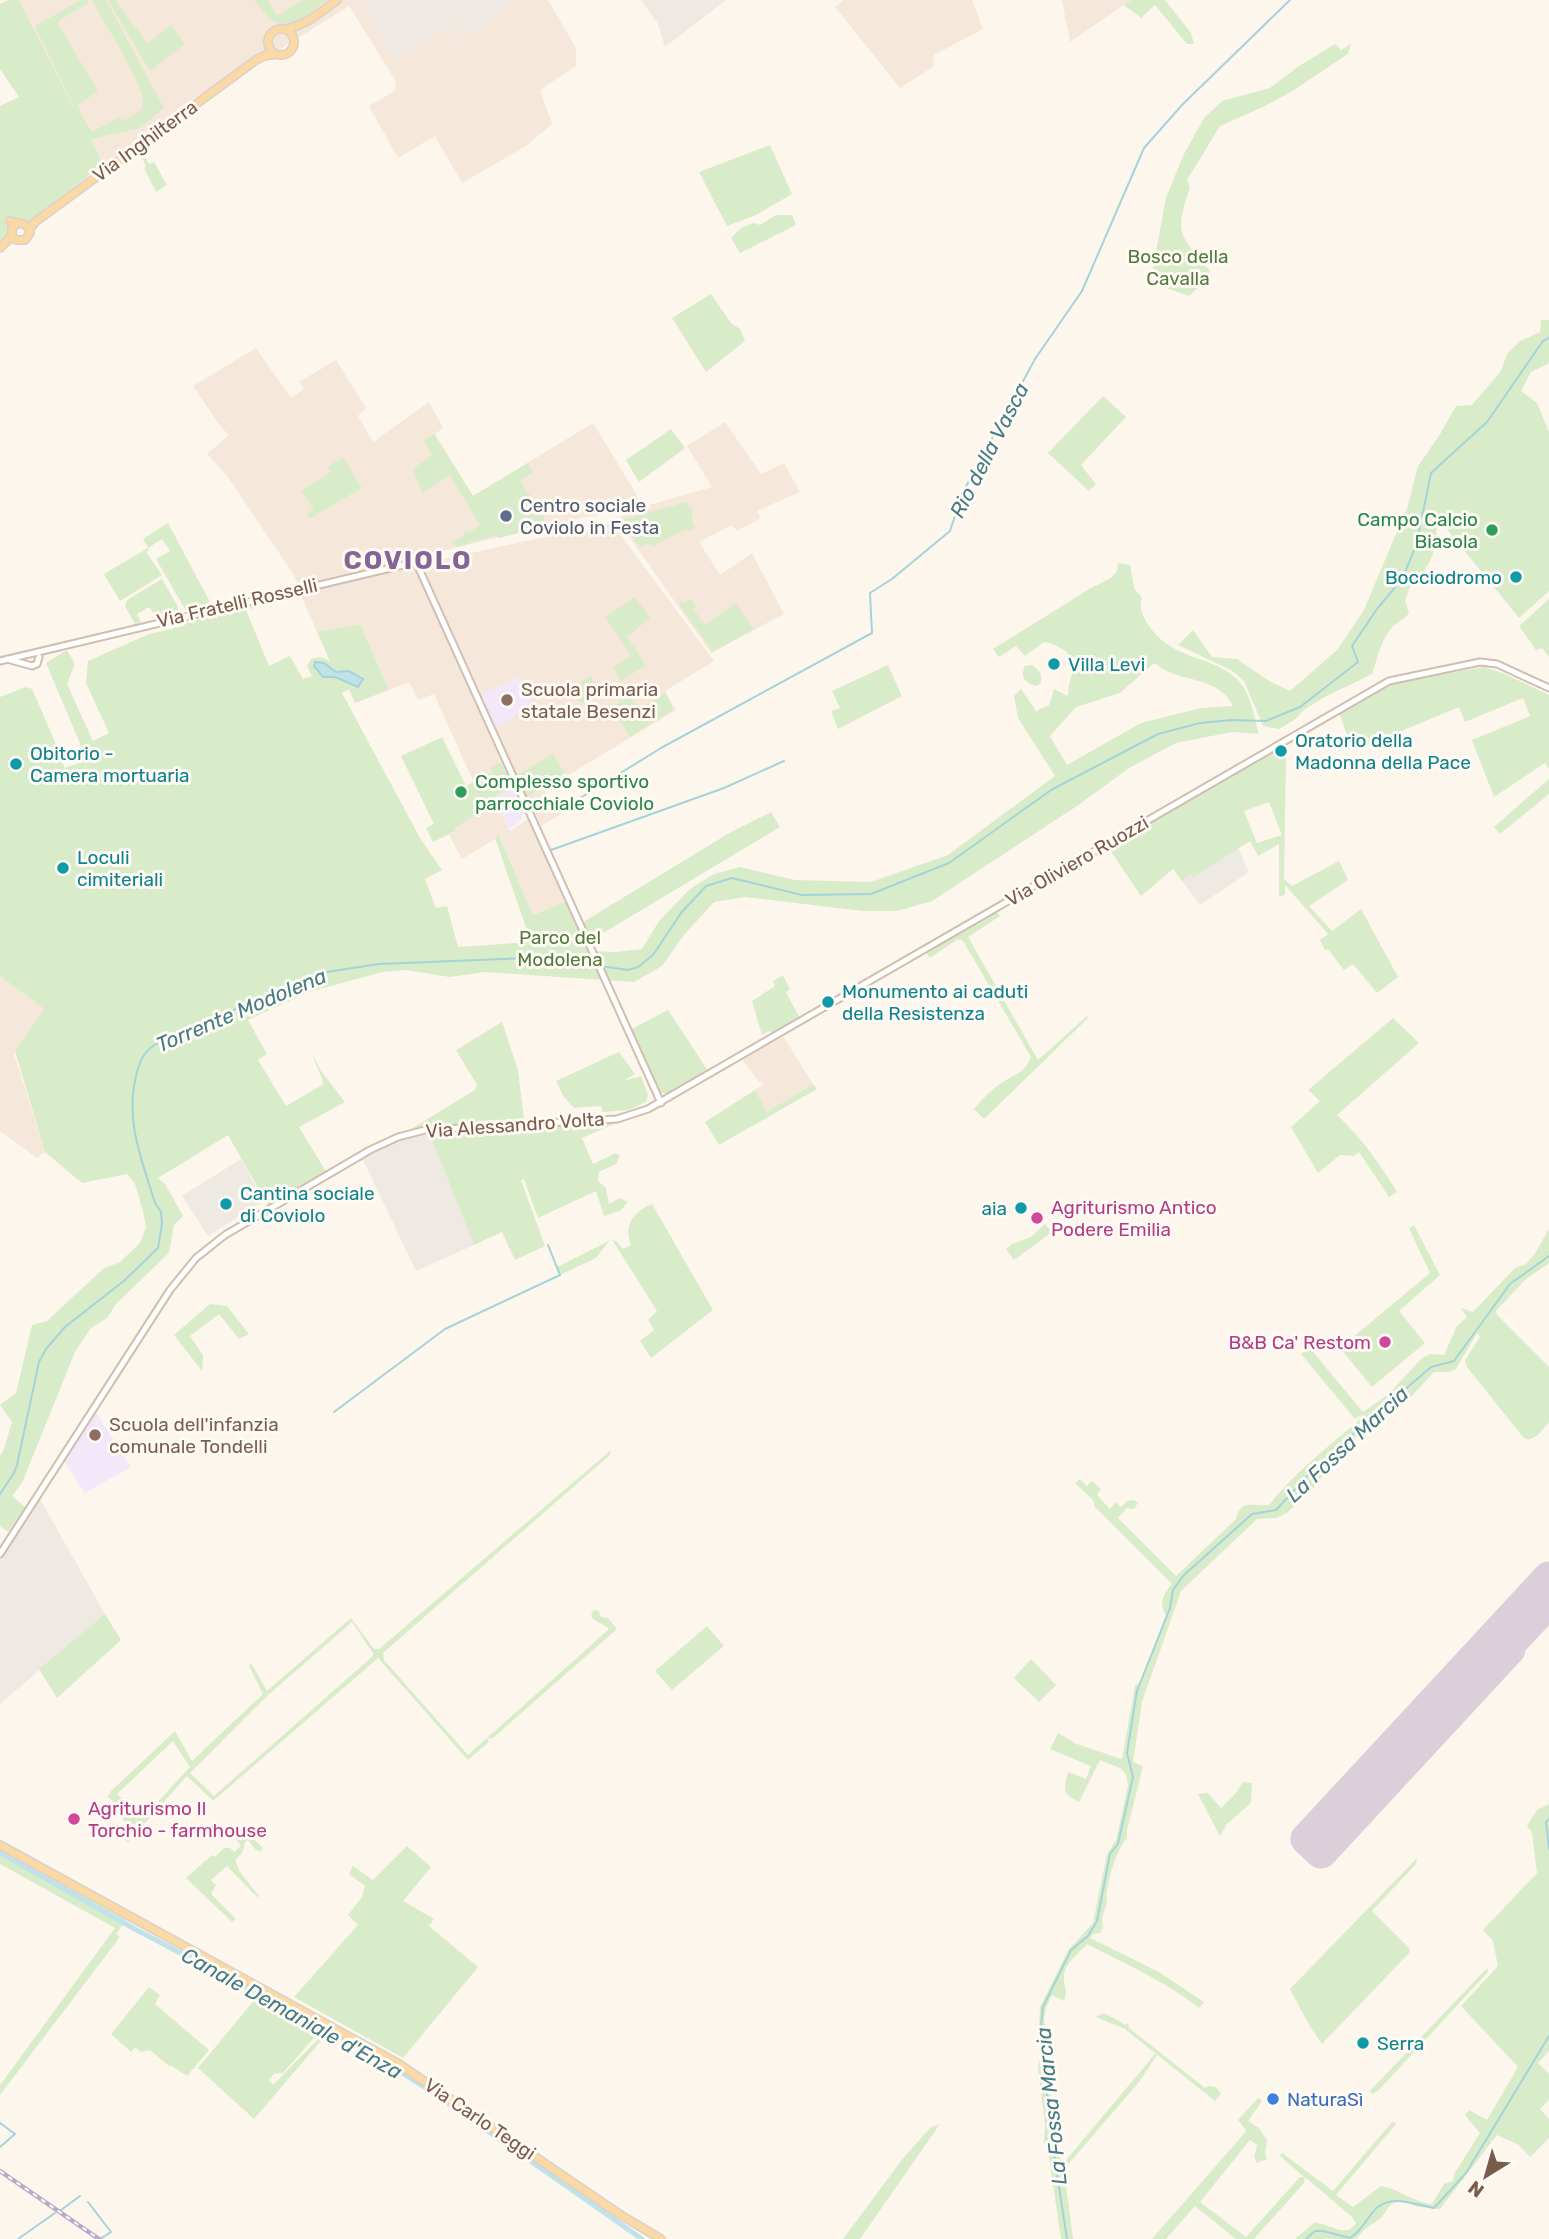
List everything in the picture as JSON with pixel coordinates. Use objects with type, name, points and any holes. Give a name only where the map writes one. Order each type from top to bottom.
[{"type":"main road","name":"Via Inghilterra","points":[[256,60],[272,32],[297,27],[337,0]]},
{"type":"main road","name":"Via Inghilterra","points":[[0,248],[12,231],[28,227],[256,60],[264,55],[283,55],[289,52],[294,39],[309,21]]},
{"type":"main road","points":[[286,30],[294,39]]},
{"type":"main road","points":[[268,42],[270,49],[276,54]]},
{"type":"main road","name":"Via Inghilterra","points":[[12,231],[25,240],[29,236],[28,227]]},
{"type":"main road","name":"Via Carlo Teggi","points":[[0,1845],[399,2064],[612,2210],[661,2239]]},
{"type":"street","name":"Via Fratelli Rosselli","points":[[38,655],[195,613],[416,562],[660,1103]]},
{"type":"street","points":[[29,652],[38,655],[36,665],[30,665],[26,659],[29,652]]},
{"type":"street","points":[[4,660],[26,659]]},
{"type":"street","name":"Via Oliviero Ruozzi","points":[[617,1119],[635,1115],[660,1103],[1389,681],[1480,662],[1497,664],[1549,688]]},
{"type":"street","name":"Via Alessandro Volta","points":[[0,1554],[54,1471],[67,1443],[79,1431],[170,1290],[195,1258],[225,1235],[398,1137],[425,1130],[617,1119]]},
{"type":"shaded area","points":[[19,0],[548,0],[576,48],[576,66],[540,90],[552,124],[526,146],[462,183],[435,136],[398,158],[369,106],[396,90],[395,80],[349,6],[266,58],[187,102],[145,137],[103,165]]},
{"type":"shaded area","points":[[361,0],[505,0],[509,7],[462,39],[452,25],[396,60]]},
{"type":"shaded area","points":[[641,0],[726,0],[665,47],[658,24]]},
{"type":"shaded area","points":[[844,0],[972,0],[983,29],[934,55],[933,67],[900,88],[835,7]]},
{"type":"shaded area","points":[[1062,0],[1131,0],[1070,42]]},
{"type":"shaded area","points":[[256,348],[291,398],[304,389],[299,382],[336,360],[366,408],[358,416],[373,442],[429,402],[443,428],[435,434],[473,496],[593,423],[642,507],[570,520],[298,586],[294,575],[227,476],[207,454],[229,435],[193,386]]},
{"type":"shaded area","points":[[725,422],[761,474],[784,463],[800,492],[757,511],[761,518],[737,531],[732,525],[699,542],[720,575],[752,553],[784,614],[711,653],[616,518],[651,508],[649,505],[712,487],[687,446]]},
{"type":"shaded area","points":[[609,523],[614,526],[714,661],[665,691],[676,710],[567,776],[553,753],[516,776],[421,564]]},
{"type":"shaded area","points":[[409,566],[418,570],[501,762],[491,768],[492,772],[474,783],[434,694],[418,700],[409,682],[389,690],[360,624],[317,632],[299,591]]},
{"type":"shaded area","name":"Scuola primaria statale Besenzi","points":[[520,677],[533,705],[495,729],[480,695]]},
{"type":"shaded area","points":[[543,787],[556,812],[561,814],[541,826],[528,797]]},
{"type":"shaded area","points":[[514,788],[524,812],[520,822],[510,829],[494,797]]},
{"type":"shaded area","points":[[498,806],[510,831],[531,817],[569,900],[533,915],[500,836],[462,859],[449,835],[484,809],[486,812]]},
{"type":"shaded area","points":[[1238,848],[1249,872],[1200,905],[1182,881],[1192,875],[1194,877]]},
{"type":"shaded area","points":[[0,976],[44,1009],[14,1054],[45,1152],[37,1158],[0,1131]]},
{"type":"shaded area","points":[[781,1033],[813,1084],[767,1112],[755,1090],[764,1084],[760,1083],[740,1057]]},
{"type":"shaded area","points":[[428,1130],[474,1245],[416,1271],[362,1158],[397,1140]]},
{"type":"shaded area","points":[[241,1159],[264,1201],[208,1236],[182,1196]]},
{"type":"shaded area","name":"Scuola dell'infanzia comunale Tondelli","points":[[95,1411],[131,1467],[85,1493],[64,1461]]},
{"type":"shaded area","points":[[36,1499],[40,1499],[105,1614],[0,1704],[0,1554]]},
{"type":"green space","points":[[19,0],[86,131],[35,26],[81,0],[88,0],[88,3],[57,22],[98,91],[77,106],[91,131],[119,117],[123,121],[138,112],[143,104],[131,69],[92,0],[106,0],[164,108],[140,128],[91,139],[103,165],[0,243],[0,106],[19,97],[0,69],[0,4]]},
{"type":"green space","points":[[108,0],[115,0],[147,43],[171,25],[185,44],[150,71]]},
{"type":"green space","points":[[254,0],[268,0],[276,14],[281,14],[303,0],[327,0],[306,17],[289,25],[274,21]]},
{"type":"green space","points":[[1131,0],[1165,0],[1191,33],[1194,44],[1187,44],[1155,5],[1141,18],[1124,5]]},
{"type":"green space","name":"Bosco della Cavalla","points":[[1335,44],[1341,50],[1351,44],[1348,54],[1294,90],[1220,126],[1187,180],[1190,187],[1181,225],[1186,241],[1210,271],[1205,281],[1189,296],[1157,285],[1152,273],[1166,198],[1183,156],[1204,118],[1222,101],[1270,88]]},
{"type":"green space","points":[[770,145],[792,194],[756,215],[727,226],[699,172]]},
{"type":"green space","points":[[142,153],[149,164],[154,162],[167,185],[156,192],[144,168],[146,166],[140,154]]},
{"type":"green space","points":[[776,215],[792,215],[796,225],[740,253],[731,238],[741,228],[753,223],[760,225]]},
{"type":"green space","points":[[711,294],[731,323],[740,329],[745,341],[706,372],[672,318]]},
{"type":"green space","points":[[1541,320],[1549,320],[1549,363],[1531,372],[1521,391],[1537,403],[1549,432],[1549,591],[1519,618],[1437,517],[1433,554],[1422,574],[1415,573],[1405,600],[1409,613],[1388,632],[1372,674],[1323,698],[1279,729],[1263,726],[1244,681],[1231,670],[1178,645],[1193,630],[1212,657],[1237,659],[1269,681],[1290,691],[1337,650],[1363,612],[1408,506],[1418,466],[1456,406],[1472,405],[1501,371],[1507,354],[1520,341],[1540,332]]},
{"type":"green space","points":[[1103,396],[1126,417],[1081,465],[1096,484],[1089,491],[1048,453]]},
{"type":"green space","points":[[671,429],[685,448],[639,482],[626,460]]},
{"type":"green space","points":[[434,434],[473,496],[528,463],[533,472],[520,480],[549,526],[499,538],[496,535],[457,547],[451,543],[465,535],[463,532],[468,533],[480,525],[450,475],[422,493],[413,469],[431,456],[424,440]]},
{"type":"green space","points":[[343,457],[362,488],[309,519],[307,515],[314,510],[301,491],[331,472],[328,467]]},
{"type":"green space","points":[[686,502],[693,511],[691,518],[695,528],[689,532],[686,529],[653,546],[650,543],[640,547],[622,522],[624,519]]},
{"type":"green space","points":[[168,523],[211,604],[186,611],[156,559],[170,551],[162,539],[148,548],[143,539]]},
{"type":"green space","points":[[148,548],[146,552],[162,575],[120,601],[104,574]]},
{"type":"green space","name":"Parco del Modolena","points":[[1118,563],[1130,565],[1134,588],[1142,598],[1142,614],[1157,636],[1179,651],[1215,665],[1237,679],[1249,698],[1259,734],[1232,732],[1176,743],[1129,768],[1077,806],[932,901],[897,911],[863,911],[745,897],[714,902],[684,935],[662,966],[634,982],[485,972],[450,977],[406,970],[382,972],[309,992],[248,1020],[267,1054],[258,1060],[286,1106],[324,1084],[311,1052],[321,1071],[345,1102],[299,1127],[328,1175],[270,1209],[228,1135],[158,1178],[165,1184],[183,1216],[174,1225],[169,1253],[116,1304],[107,1318],[91,1328],[75,1352],[22,1483],[12,1496],[25,1507],[8,1532],[0,1526],[0,1456],[12,1422],[0,1405],[16,1393],[32,1325],[47,1321],[103,1269],[120,1262],[140,1243],[146,1228],[135,1184],[127,1174],[82,1183],[45,1152],[15,1051],[44,1009],[0,976],[0,697],[26,687],[32,689],[65,768],[87,760],[46,663],[67,650],[75,664],[67,684],[93,741],[109,733],[86,683],[88,661],[149,634],[183,626],[182,623],[238,610],[240,606],[299,591],[301,596],[246,610],[269,666],[290,656],[303,679],[312,676],[307,666],[311,659],[320,657],[330,661],[317,632],[360,624],[389,690],[355,703],[349,689],[342,693],[420,838],[442,870],[425,879],[436,908],[447,906],[458,947],[531,942],[495,838],[499,835],[533,915],[569,900],[580,924],[731,832],[771,812],[780,827],[588,942],[592,951],[616,952],[642,949],[659,921],[690,889],[714,874],[740,867],[795,880],[871,882],[948,855],[1055,776],[1018,718],[1014,696],[1021,689],[1036,711],[1049,705],[1054,689],[1068,696],[1073,667],[1071,657],[1059,647],[1044,642],[1025,656],[1016,646],[999,657],[993,649],[1111,578],[1117,571]],"holes":[[[1154,663],[1171,673],[1215,688],[1222,692],[1233,706],[1201,708],[1141,723],[1067,765],[1050,736],[1076,707],[1120,693]]]},
{"type":"green space","points":[[162,579],[179,613],[157,618],[149,607],[137,614],[141,622],[135,624],[125,606],[127,600]]},
{"type":"green space","points":[[635,597],[650,618],[627,637],[646,665],[621,681],[613,667],[631,656],[605,617]]},
{"type":"green space","points":[[691,599],[696,606],[693,609],[705,625],[736,603],[754,629],[713,652],[680,606],[681,600],[684,603]]},
{"type":"green space","points":[[1549,599],[1549,657],[1542,648],[1536,650],[1519,626]]},
{"type":"green space","points":[[888,665],[902,696],[838,729],[831,711],[840,708],[832,691]]},
{"type":"green space","points":[[1032,665],[1041,675],[1040,684],[1036,686],[1026,681],[1023,676],[1025,666]]},
{"type":"green space","points":[[1484,667],[1549,695],[1549,769],[1545,763],[1494,797],[1472,740],[1530,716],[1523,698],[1465,722],[1459,707],[1353,751],[1339,713],[1395,683]]},
{"type":"green space","points":[[590,676],[601,691],[581,704],[571,688]]},
{"type":"green space","points":[[665,693],[674,709],[630,737],[615,712],[598,722],[596,717],[627,697],[630,697],[638,710]]},
{"type":"green space","name":"Complesso sportivo parrocchiale Coviolo","points":[[442,737],[466,786],[492,772],[490,768],[501,762],[514,788],[494,797],[498,806],[486,812],[483,810],[455,828],[456,831],[433,842],[426,828],[434,824],[401,756]]},
{"type":"green space","points":[[1283,746],[1286,757],[1284,879],[1292,886],[1339,861],[1348,880],[1309,906],[1332,931],[1361,909],[1398,977],[1377,993],[1353,964],[1344,970],[1328,949],[1325,950],[1320,940],[1328,934],[1285,885],[1285,894],[1279,897],[1279,844],[1258,856],[1250,841],[1194,877],[1191,875],[1182,881],[1173,869],[1141,896],[1106,844],[1192,794],[1194,797]],"holes":[[[1269,802],[1282,835],[1257,843],[1244,811]]]},
{"type":"green space","points":[[553,753],[565,773],[526,798],[516,776]]},
{"type":"green space","points":[[1549,779],[1549,794],[1500,834],[1494,827]]},
{"type":"green space","points":[[996,911],[1000,916],[968,937],[1038,1060],[1087,1016],[1088,1018],[984,1119],[974,1109],[995,1088],[1022,1070],[1031,1057],[963,941],[958,939],[930,958],[926,952]]},
{"type":"green space","points":[[783,975],[790,989],[786,992],[799,1017],[772,1033],[769,1031],[762,1035],[752,1001],[775,986],[773,981]]},
{"type":"green space","points":[[668,1010],[710,1074],[669,1094],[653,1087],[628,1031]]},
{"type":"green space","points":[[1393,1018],[1419,1043],[1337,1115],[1377,1161],[1397,1192],[1389,1197],[1359,1152],[1354,1156],[1340,1155],[1318,1173],[1291,1127],[1320,1101],[1308,1090]]},
{"type":"green space","points":[[502,1022],[518,1070],[524,1119],[480,1121],[478,1126],[500,1125],[502,1129],[617,1119],[619,1122],[582,1138],[593,1164],[616,1153],[620,1156],[616,1164],[599,1172],[598,1181],[606,1188],[609,1204],[620,1198],[628,1202],[620,1211],[604,1216],[596,1191],[538,1218],[524,1179],[521,1180],[545,1246],[515,1260],[502,1232],[474,1245],[428,1130],[398,1137],[475,1090],[477,1085],[456,1050]]},
{"type":"green space","points":[[619,1052],[635,1074],[623,1081],[641,1076],[648,1095],[646,1102],[629,1110],[603,1112],[601,1106],[574,1108],[564,1097],[556,1081]]},
{"type":"green space","points":[[813,1084],[817,1089],[719,1145],[705,1122],[755,1090],[767,1112]]},
{"type":"green space","points":[[652,1204],[713,1310],[651,1358],[640,1341],[654,1330],[648,1320],[657,1311],[611,1240],[616,1241],[623,1249],[631,1245],[629,1225],[635,1215]]},
{"type":"green space","points":[[1045,1224],[1052,1232],[1014,1260],[1006,1249],[1031,1237]]},
{"type":"green space","points":[[1414,1225],[1440,1275],[1399,1311],[1425,1343],[1372,1387],[1340,1348],[1430,1273],[1409,1228]]},
{"type":"green space","points":[[1549,1229],[1549,1263],[1525,1280],[1496,1311],[1549,1367],[1549,1422],[1537,1436],[1528,1440],[1523,1437],[1467,1367],[1465,1360],[1480,1337],[1477,1333],[1456,1369],[1434,1372],[1409,1399],[1400,1402],[1380,1420],[1364,1427],[1347,1450],[1336,1457],[1314,1487],[1287,1513],[1276,1518],[1257,1519],[1181,1591],[1142,1702],[1133,1762],[1143,1766],[1127,1838],[1115,1859],[1109,1879],[1107,1903],[1102,1918],[1103,1928],[1100,1933],[1093,1934],[1090,1938],[1159,1972],[1204,2002],[1199,2008],[1159,1981],[1087,1944],[1069,1964],[1064,1973],[1064,2001],[1052,1995],[1044,2020],[1054,2131],[1062,2165],[1155,2054],[1157,2055],[1139,2082],[1064,2169],[1073,2239],[1061,2239],[1049,2158],[1044,2142],[1045,2123],[1038,2068],[1040,2007],[1069,1949],[1093,1923],[1107,1854],[1116,1840],[1128,1786],[1126,1774],[1120,1768],[1100,1760],[1079,1802],[1065,1790],[1068,1772],[1086,1779],[1091,1766],[1050,1749],[1058,1733],[1077,1744],[1122,1759],[1135,1686],[1140,1682],[1166,1615],[1162,1602],[1172,1584],[1094,1506],[1094,1501],[1075,1483],[1080,1479],[1087,1486],[1092,1481],[1101,1489],[1097,1495],[1110,1509],[1116,1502],[1121,1507],[1127,1501],[1134,1500],[1138,1503],[1134,1509],[1127,1508],[1118,1518],[1176,1576],[1236,1519],[1241,1508],[1248,1505],[1269,1505],[1300,1471],[1358,1421],[1362,1414],[1355,1419],[1301,1354],[1309,1347],[1363,1412],[1389,1394],[1421,1359],[1430,1354],[1444,1355],[1457,1326],[1467,1317],[1461,1308],[1473,1312],[1515,1268],[1526,1264]]},
{"type":"green space","points":[[609,1241],[596,1258],[560,1275],[557,1267]]},
{"type":"green space","points":[[210,1304],[227,1306],[249,1334],[239,1339],[219,1314],[190,1336],[203,1355],[202,1371],[174,1335]]},
{"type":"green space","points":[[611,1450],[610,1455],[383,1653],[384,1660],[468,1755],[608,1630],[594,1620],[591,1616],[593,1611],[598,1610],[601,1617],[608,1618],[617,1629],[493,1738],[487,1739],[489,1742],[468,1760],[378,1658],[213,1801],[187,1776],[128,1842],[117,1833],[127,1823],[116,1813],[115,1803],[107,1796],[110,1792],[175,1731],[192,1761],[263,1694],[249,1666],[251,1663],[267,1691],[351,1618],[374,1649],[379,1649]],"holes":[[[352,1622],[373,1656],[214,1796],[190,1773],[267,1696]],[[173,1741],[190,1767],[142,1819],[117,1794]]]},
{"type":"green space","points":[[105,1614],[121,1640],[57,1698],[39,1669]]},
{"type":"green space","points":[[707,1626],[724,1646],[672,1690],[655,1671]]},
{"type":"green space","points":[[1031,1659],[1056,1685],[1039,1702],[1014,1678]]},
{"type":"green space","points":[[1243,1782],[1252,1783],[1251,1803],[1227,1824],[1220,1836],[1198,1794],[1208,1793],[1221,1808]]},
{"type":"green space","points":[[1549,1804],[1549,2051],[1538,2063],[1549,2074],[1549,2100],[1540,2109],[1549,2119],[1549,2138],[1530,2157],[1519,2145],[1497,2135],[1440,2209],[1418,2207],[1401,2201],[1391,2204],[1381,2218],[1356,2239],[1295,2239],[1315,2222],[1340,2230],[1349,2230],[1356,2224],[1352,2217],[1305,2177],[1304,2183],[1254,2239],[1236,2239],[1195,2206],[1166,2239],[1152,2239],[1242,2136],[1246,2130],[1238,2120],[1258,2098],[1262,2101],[1248,2121],[1259,2128],[1267,2140],[1267,2159],[1257,2163],[1254,2157],[1257,2145],[1250,2140],[1200,2202],[1246,2237],[1300,2177],[1304,2177],[1280,2156],[1282,2153],[1333,2191],[1393,2121],[1396,2124],[1336,2195],[1353,2207],[1381,2186],[1432,2204],[1444,2184],[1453,2181],[1454,2174],[1480,2133],[1465,2115],[1469,2110],[1487,2120],[1518,2067],[1461,2006],[1498,1966],[1493,1941],[1483,1930],[1537,1873],[1532,1832],[1527,1826],[1537,1810]]},
{"type":"green space","points":[[240,1831],[247,1833],[263,1848],[261,1851],[256,1850],[248,1840],[235,1860],[240,1872],[259,1896],[227,1866],[211,1880],[216,1885],[211,1894],[236,1919],[232,1922],[186,1878],[224,1848],[230,1848],[234,1852],[241,1846],[234,1837]]},
{"type":"green space","points":[[407,1846],[431,1867],[403,1901],[434,1919],[429,1926],[478,1967],[403,2058],[294,1997],[358,1925],[348,1915],[362,1897],[365,1886],[349,1874],[353,1866],[373,1880]]},
{"type":"green space","points":[[0,1850],[126,1920],[116,1934],[120,1937],[0,2095],[0,2085],[115,1928],[0,1864]]},
{"type":"green space","points":[[1417,1858],[1416,1864],[1372,1911],[1410,1949],[1409,1953],[1322,2044],[1290,1989]]},
{"type":"green space","points":[[1487,1968],[1488,1972],[1378,2091],[1372,2094],[1370,2091]]},
{"type":"green space","points":[[149,1987],[160,1995],[155,2004],[209,2050],[187,2076],[170,2067],[150,2050],[141,2052],[135,2047],[131,2052],[111,2034]]},
{"type":"green space","points":[[256,1998],[320,2031],[283,2073],[274,2074],[269,2080],[273,2085],[324,2033],[326,2035],[254,2119],[198,2068]]},
{"type":"green space","points":[[1104,2013],[1126,2025],[1128,2023],[1129,2028],[1205,2088],[1216,2087],[1221,2094],[1215,2101],[1125,2029],[1096,2017]]},
{"type":"green space","points":[[940,2124],[860,2239],[843,2239],[904,2157],[930,2128]]},
{"type":"water","points":[[315,662],[324,663],[336,672],[349,671],[363,679],[358,687],[335,677],[323,677],[314,666]]},
{"type":"waterway","name":"Rio della Vasca","points":[[559,811],[661,748],[872,633],[870,593],[892,579],[950,531],[963,492],[1035,359],[1082,291],[1144,148],[1182,105],[1290,0]]},
{"type":"waterway","name":"Torrente Modolena","points":[[600,966],[628,970],[638,967],[653,955],[681,913],[706,886],[732,878],[802,895],[871,894],[949,863],[1051,790],[1158,734],[1200,723],[1266,721],[1300,707],[1358,662],[1352,646],[1402,579],[1416,546],[1431,473],[1487,422],[1543,341],[1549,338]]},
{"type":"waterway","points":[[551,850],[724,788],[784,761]]},
{"type":"waterway","name":"Torrente Modolena","points":[[0,1494],[17,1465],[39,1362],[46,1349],[65,1327],[125,1280],[158,1248],[161,1212],[155,1203],[140,1156],[132,1109],[138,1070],[143,1056],[150,1049],[159,1042],[320,973],[379,964],[526,958],[556,958],[595,965]]},
{"type":"waterway","points":[[334,1412],[445,1329],[560,1275],[548,1245]]},
{"type":"waterway","name":"La Fossa Marcia","points":[[1067,2239],[1050,2129],[1041,2026],[1043,2007],[1071,1950],[1088,1936],[1097,1921],[1110,1854],[1118,1844],[1133,1777],[1127,1753],[1137,1691],[1170,1608],[1173,1590],[1183,1576],[1252,1514],[1276,1510],[1309,1474],[1431,1367],[1454,1361],[1510,1284],[1549,1256]]},
{"type":"waterway","points":[[1549,1819],[1546,1822],[1549,1849]]},
{"type":"waterway","name":"Canale Demaniale d'Enza","points":[[0,1853],[133,1928],[370,2053],[426,2088],[642,2239]]},
{"type":"waterway","points":[[1306,2239],[1315,2231],[1350,2238],[1378,2207],[1393,2201],[1434,2208],[1466,2173],[1549,2036]]},
{"type":"waterway","points":[[0,2123],[15,2134],[0,2147]]},
{"type":"waterway","points":[[61,2210],[80,2196]]},
{"type":"waterway","points":[[88,2202],[111,2232],[100,2239]]},
{"type":"waterway","points":[[18,2239],[55,2213]]},
{"type":"runway","points":[[1549,1578],[1307,1839],[1321,1852],[1509,1649],[1507,1646],[1549,1601]]},
{"type":"railway","points":[[0,2171],[99,2239]]},
{"type":"place","name":"Centro sociale Coviolo in Festa","points":[[506,516]]},
{"type":"place","name":"Campo Calcio Biasola","points":[[1492,530]]},
{"type":"place","name":"Bocciodromo","points":[[1516,577]]},
{"type":"place","name":"Villa Levi","points":[[1054,664]]},
{"type":"place","name":"Scuola primaria statale Besenzi","points":[[507,700]]},
{"type":"place","name":"Oratorio della Madonna della Pace","points":[[1281,751]]},
{"type":"place","name":"Obitorio - Camera mortuaria","points":[[16,764]]},
{"type":"place","name":"Complesso sportivo parrocchiale Coviolo","points":[[461,792]]},
{"type":"place","name":"Loculi cimiteriali","points":[[63,868]]},
{"type":"place","name":"Monumento ai caduti della Resistenza","points":[[828,1002]]},
{"type":"place","name":"Cantina sociale di Coviolo","points":[[226,1204]]},
{"type":"place","name":"aia","points":[[1021,1208]]},
{"type":"place","name":"Agriturismo Antico Podere Emilia","points":[[1037,1218]]},
{"type":"place","name":"B&B Ca' Restom","points":[[1385,1342]]},
{"type":"place","name":"Scuola dell'infanzia comunale Tondelli","points":[[95,1435]]},
{"type":"place","name":"Agriturismo Il Torchio - farmhouse","points":[[74,1819]]},
{"type":"place","name":"Serra","points":[[1363,2043]]},
{"type":"place","name":"NaturaSì","points":[[1273,2099]]},
{"type":"district","name":"COVIOLO","points":[[408,560]]}]
